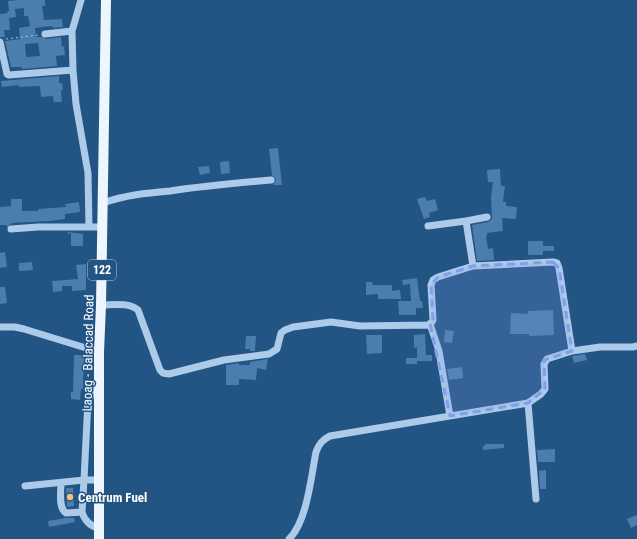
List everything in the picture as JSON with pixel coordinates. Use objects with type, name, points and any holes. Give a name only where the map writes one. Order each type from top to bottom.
[{"type":"main road","name":"Laoag - Balaccad Road","points":[[99,539],[100,352],[106,0]]},
{"type":"street","points":[[81,0],[72,31],[72,70],[76,104],[88,168],[89,227]]},
{"type":"street","points":[[45,34],[72,31]]},
{"type":"street","points":[[0,41],[7,74],[9,75],[72,70]]},
{"type":"street","points":[[103,202],[141,194],[271,180]]},
{"type":"street","points":[[428,226],[487,217]]},
{"type":"street","points":[[466,220],[473,266]]},
{"type":"street","points":[[10,229],[38,227],[103,227]]},
{"type":"street","points":[[450,416],[439,352],[430,324],[433,320],[431,285],[433,280],[438,277],[473,266],[546,261],[557,264],[559,268],[572,351]]},
{"type":"street","points":[[102,305],[128,305],[138,310],[160,370],[163,373],[169,374],[224,360],[269,354],[277,349],[281,333],[293,327],[331,322],[360,326],[430,324]]},
{"type":"street","points":[[0,327],[15,327],[24,329],[100,352]]},
{"type":"street","points":[[288,539],[299,525],[303,515],[316,452],[319,443],[323,439],[330,436],[528,403],[541,394],[545,389],[545,361],[572,351],[600,347],[637,346]]},
{"type":"street","points":[[99,528],[94,528],[88,523],[83,517],[82,512],[88,400],[100,382]]},
{"type":"street","points":[[528,403],[536,499]]},
{"type":"street","points":[[25,486],[84,480],[99,480]]},
{"type":"street","points":[[61,483],[62,509],[64,512],[82,512]]},
{"type":"path","points":[[0,41],[45,34]]},
{"type":"highlighted area","points":[[553,262],[559,268],[572,351],[544,360],[545,389],[528,403],[450,416],[430,324],[433,321],[431,285],[438,277],[473,266]]},
{"type":"building","points":[[45,0],[45,6],[42,6],[44,20],[62,19],[63,27],[53,28],[52,26],[35,28],[36,37],[46,39],[61,37],[65,55],[56,56],[57,66],[22,69],[22,67],[11,67],[5,41],[20,39],[19,28],[30,26],[28,16],[24,16],[24,8],[15,9],[16,17],[9,18],[10,30],[4,30],[5,37],[0,37],[0,14],[8,13],[8,1]],"holes":[[[38,43],[40,56],[26,57],[25,44]]]},
{"type":"building","points":[[59,76],[59,83],[62,83],[63,90],[61,90],[62,102],[54,102],[53,96],[41,97],[40,86],[19,87],[19,85],[2,87],[1,81]]},
{"type":"building","points":[[278,148],[282,185],[273,185],[276,179],[272,175],[269,149]]},
{"type":"building","points":[[229,161],[230,173],[221,174],[220,162]]},
{"type":"building","points":[[209,166],[210,173],[200,175],[198,167]]},
{"type":"building","points":[[500,169],[501,186],[505,186],[503,202],[506,202],[506,206],[517,207],[516,219],[502,218],[503,231],[487,233],[486,237],[488,249],[493,248],[494,260],[477,261],[472,225],[488,222],[492,219],[491,197],[493,182],[488,182],[487,170]]},
{"type":"building","points":[[425,197],[427,201],[435,199],[438,210],[429,213],[430,217],[424,219],[417,199]]},
{"type":"building","points":[[11,199],[22,199],[22,211],[38,211],[38,209],[66,207],[65,204],[79,202],[80,212],[65,214],[65,219],[12,223],[7,227],[6,225],[0,225],[0,207],[11,206]]},
{"type":"building","points":[[68,232],[83,234],[83,246],[71,246],[71,233],[68,234]]},
{"type":"building","points":[[528,241],[543,241],[543,246],[554,246],[554,251],[543,251],[543,255],[528,255]]},
{"type":"building","points":[[5,252],[7,267],[0,268],[0,253]]},
{"type":"building","points":[[32,262],[33,270],[19,271],[19,263]]},
{"type":"building","points":[[86,264],[86,290],[72,291],[72,286],[62,286],[62,291],[53,292],[52,281],[78,279],[76,265]]},
{"type":"building","points":[[417,278],[420,301],[422,301],[423,308],[416,308],[416,315],[399,315],[398,301],[411,301],[410,284],[403,285],[402,280]]},
{"type":"building","points":[[366,282],[372,282],[373,285],[392,285],[392,291],[400,290],[401,299],[378,299],[378,294],[366,295]]},
{"type":"building","points":[[0,287],[5,287],[7,303],[0,304]]},
{"type":"building","points":[[553,310],[554,335],[529,336],[529,334],[510,334],[511,313],[528,314],[528,311]]},
{"type":"building","points":[[445,330],[454,331],[452,343],[444,342]]},
{"type":"building","points":[[425,334],[426,355],[432,355],[432,361],[417,361],[417,364],[406,364],[406,358],[417,358],[417,347],[414,348],[414,335]]},
{"type":"building","points":[[366,335],[382,335],[382,353],[367,354]]},
{"type":"building","points":[[246,336],[256,336],[255,351],[245,349]]},
{"type":"building","points":[[585,354],[587,360],[574,363],[572,356]]},
{"type":"building","points":[[74,355],[84,355],[83,389],[81,389],[80,400],[71,399],[71,392],[73,392]]},
{"type":"building","points":[[268,359],[266,370],[257,368],[256,380],[239,379],[239,385],[226,385],[226,365],[239,363],[239,365],[250,365],[250,362]]},
{"type":"building","points":[[462,367],[463,378],[449,380],[447,369]]},
{"type":"building","points":[[485,444],[504,444],[504,448],[483,450],[483,446],[485,446]]},
{"type":"building","points":[[555,449],[555,462],[538,462],[537,450]]},
{"type":"building","points":[[546,470],[546,489],[540,489],[539,471]]},
{"type":"building","points":[[66,488],[73,488],[74,506],[67,507]]},
{"type":"building","points":[[637,515],[637,525],[631,528],[627,519]]},
{"type":"building","points":[[74,518],[75,522],[49,527],[48,521]]},
{"type":"place","name":"Centrum Fuel","points":[[70,497]]}]
